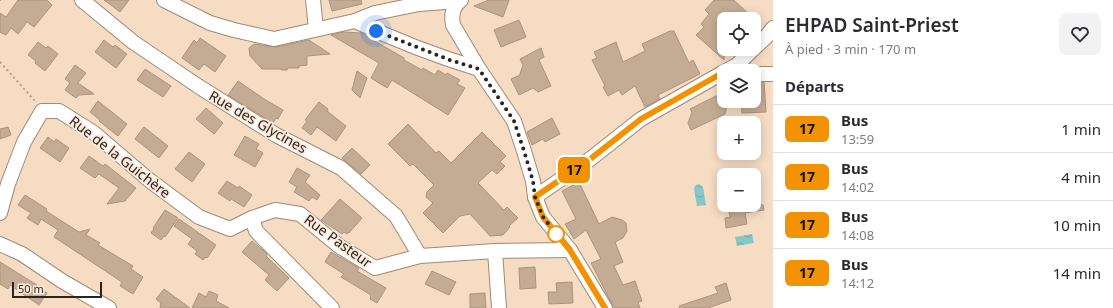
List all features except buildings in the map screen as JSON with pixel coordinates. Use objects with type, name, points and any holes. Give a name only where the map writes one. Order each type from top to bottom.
[{"type":"street","name":"Rue des Glycines","points":[[82,0],[133,42],[198,86],[276,135],[341,168],[396,216],[420,256]]},
{"type":"street","points":[[313,0],[316,29]]},
{"type":"street","points":[[167,1],[210,23],[274,39],[355,21],[375,13],[419,4],[460,1]]},
{"type":"street","points":[[460,1],[453,10],[451,17],[453,25],[479,69],[514,121],[533,181],[535,197],[543,217],[570,250],[605,308]]},
{"type":"street","points":[[355,21],[412,46],[479,69]]},
{"type":"street","points":[[761,42],[773,28]]},
{"type":"street","points":[[739,64],[747,56]]},
{"type":"street","points":[[761,74],[773,74]]},
{"type":"street","points":[[535,197],[589,160],[641,119],[717,79]]},
{"type":"street","points":[[0,213],[8,184],[24,142],[42,110]]},
{"type":"street","name":"Rue de la Guichère","points":[[42,110],[60,111],[94,133],[149,180],[199,216],[230,229],[252,218]]},
{"type":"street","name":"Rue Pasteur","points":[[252,218],[275,210],[300,214],[339,246],[375,268],[420,256],[495,251],[570,250]]},
{"type":"street","points":[[252,218],[256,231],[332,308]]},
{"type":"street","points":[[0,244],[22,254],[62,281],[108,308]]},
{"type":"street","points":[[495,251],[499,308]]},
{"type":"path","points":[[0,62],[42,110]]},
{"type":"water","points":[[699,184],[703,187],[706,205],[697,206],[694,188]]},
{"type":"water","points":[[752,234],[754,243],[737,246],[735,237]]},
{"type":"bus line","name":"17","points":[[605,308],[570,250],[543,217],[535,197],[589,160],[641,119],[717,76]]},
{"type":"route","points":[[376,31],[412,46],[479,69],[514,121],[533,181],[535,197],[543,217],[558,236],[556,234]]}]
